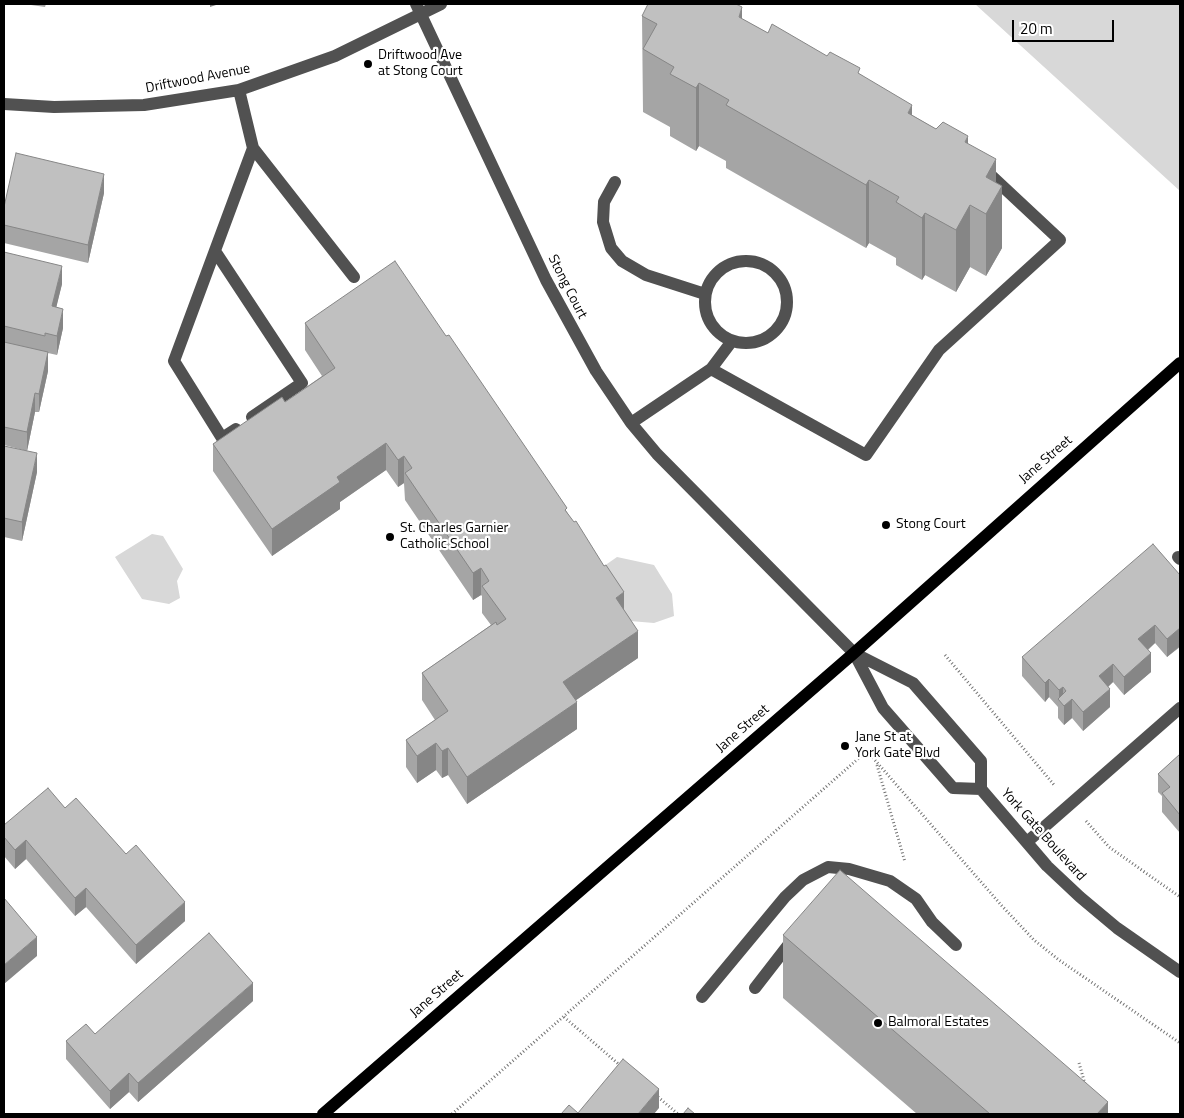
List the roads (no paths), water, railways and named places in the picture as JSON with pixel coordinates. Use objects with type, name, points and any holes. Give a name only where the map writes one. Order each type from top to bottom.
[{"type":"main road","name":"Jane Street","points":[[323,1114],[854,653],[1180,362]]},
{"type":"street","name":"Driftwood Avenue","points":[[4,104],[64,107],[144,105],[238,90],[335,56],[418,9],[441,4]]},
{"type":"street","name":"Stong Court","points":[[418,9],[550,288],[596,371],[631,422],[657,454],[854,653]]},
{"type":"street","points":[[238,90],[254,148],[354,277]]},
{"type":"street","points":[[215,251],[302,383],[222,438],[174,361],[215,251],[254,148]]},
{"type":"street","points":[[711,369],[866,456],[938,350],[1060,240],[975,161]]},
{"type":"street","points":[[615,182],[604,202],[603,222],[610,248],[622,261],[646,275],[705,294]]},
{"type":"street","points":[[743,261],[756,262],[768,268],[778,277],[785,288],[787,301],[786,315],[770,336],[758,342],[745,344],[732,341],[722,336],[713,328],[707,317],[705,294],[710,281],[719,271],[730,264],[743,261]]},
{"type":"street","points":[[631,422],[711,369],[732,341]]},
{"type":"street","name":"York Gate Boulevard","points":[[854,653],[883,708],[952,788],[982,788]]},
{"type":"street","name":"York Gate Boulevard","points":[[854,653],[913,683],[981,761],[982,788],[1047,866],[1117,928],[1180,972]]},
{"type":"street","points":[[1028,842],[1180,708]]},
{"type":"street","points":[[702,997],[785,897],[803,880],[828,867],[849,869],[890,881],[916,899],[932,922],[956,945]]},
{"type":"street","points":[[837,884],[849,869]]},
{"type":"street","points":[[755,988],[802,928]]},
{"type":"place","name":"Driftwood Ave at Stong Court","points":[[368,64]]},
{"type":"place","name":"Stong Court","points":[[886,525]]},
{"type":"place","name":"St. Charles Garnier Catholic School","points":[[390,537]]},
{"type":"place","name":"Jane St at York Gate Blvd","points":[[845,746]]},
{"type":"place","name":"Balmoral Estates","points":[[878,1023]]}]
